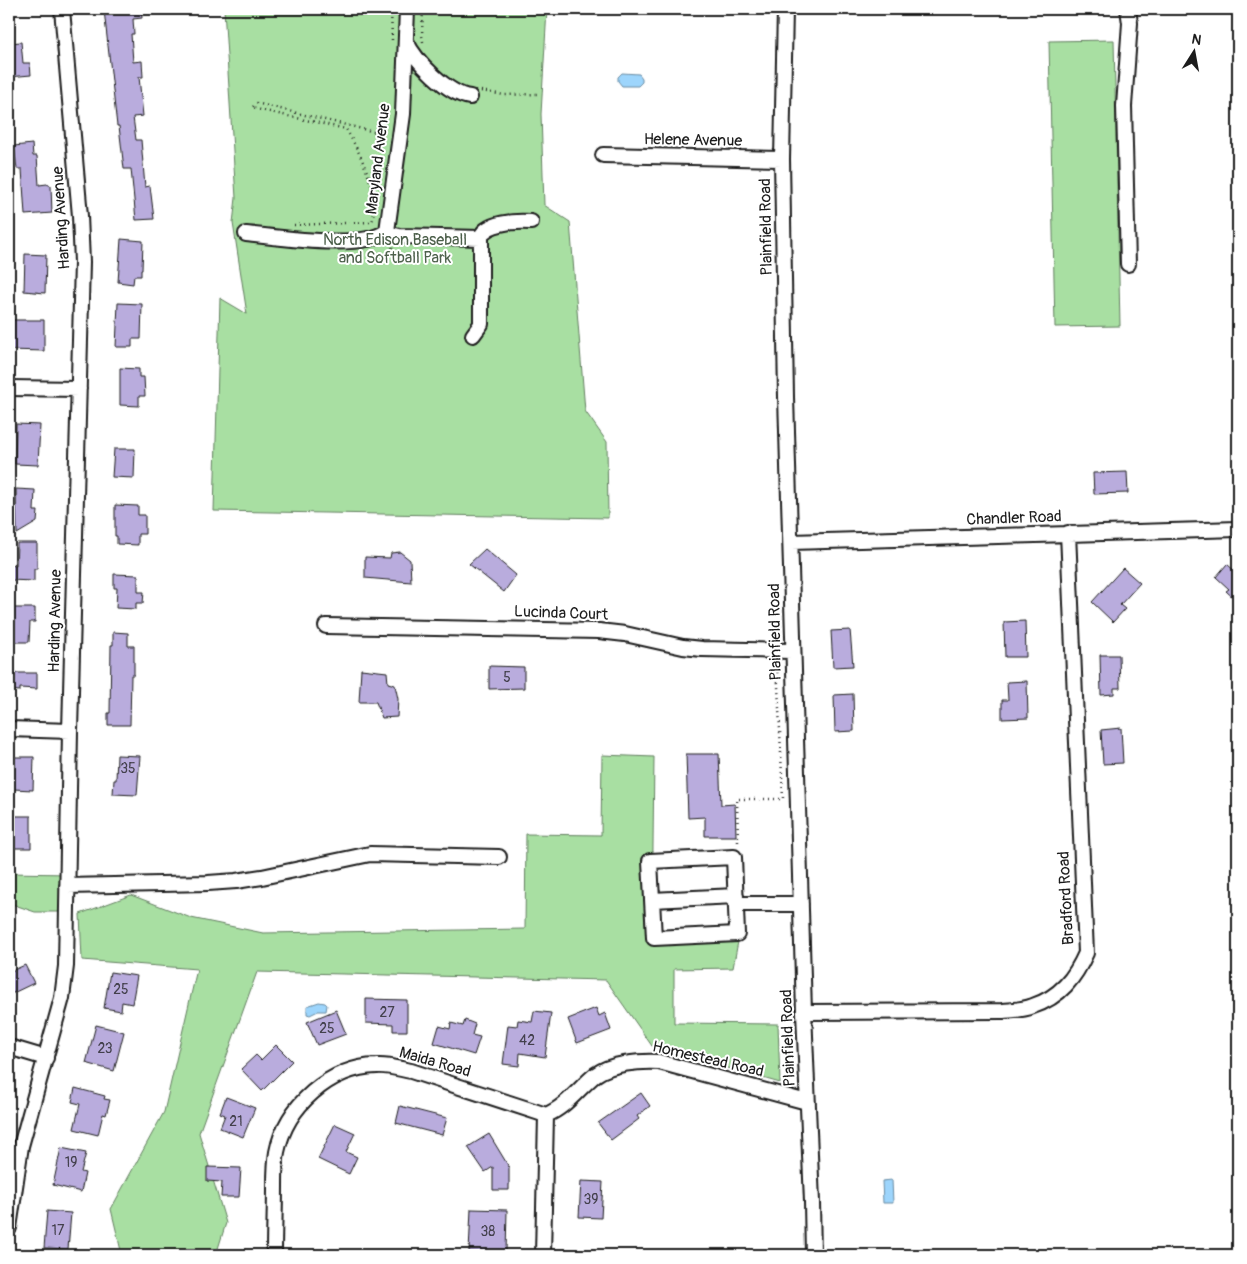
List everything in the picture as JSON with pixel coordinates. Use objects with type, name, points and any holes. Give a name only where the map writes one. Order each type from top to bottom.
[{"type":"street","name":"Harding Avenue","points":[[9,1228],[21,1146],[65,982],[82,262],[80,216],[62,9]]},
{"type":"street","name":"Maryland Avenue","points":[[246,234],[338,242],[374,237],[387,231],[403,114],[399,42],[406,9]]},
{"type":"street","name":"Plainfield Road","points":[[785,9],[782,159],[786,396],[791,542],[792,651],[813,1255]]},
{"type":"street","points":[[1128,9],[1130,23],[1124,106],[1128,264]]},
{"type":"street","points":[[399,42],[424,67],[455,91],[475,94]]},
{"type":"street","name":"Helene Avenue","points":[[603,155],[782,159]]},
{"type":"street","points":[[473,335],[481,324],[482,232],[487,228],[511,222],[530,222]]},
{"type":"street","points":[[387,231],[399,236],[481,238]]},
{"type":"street","points":[[9,388],[79,389]]},
{"type":"street","name":"Chandler Road","points":[[791,542],[1238,529]]},
{"type":"street","name":"Bradford Road","points":[[804,1012],[1003,1011],[1033,1006],[1062,991],[1078,971],[1086,953],[1068,534]]},
{"type":"street","name":"Lucinda Court","points":[[326,626],[599,631],[626,634],[683,647],[702,649],[792,651]]},
{"type":"street","points":[[9,729],[70,731]]},
{"type":"street","points":[[67,886],[236,881],[370,854],[499,857]]},
{"type":"street","points":[[734,858],[736,900],[736,934],[654,938],[650,861],[734,858]]},
{"type":"street","points":[[652,900],[736,900],[801,904]]},
{"type":"street","points":[[9,1048],[46,1058]]},
{"type":"street","name":"Homestead Road","points":[[546,1114],[560,1106],[597,1074],[639,1061],[659,1062],[807,1102]]},
{"type":"street","name":"Maida Road","points":[[274,1255],[276,1152],[283,1131],[303,1101],[315,1088],[334,1077],[356,1069],[377,1066],[411,1071],[546,1114]]},
{"type":"street","points":[[543,1255],[546,1114]]},
{"type":"path","points":[[391,9],[391,36],[399,42]]},
{"type":"path","points":[[424,9],[422,34],[425,47]]},
{"type":"path","points":[[475,94],[537,94]]},
{"type":"path","points":[[291,225],[372,222],[374,212],[370,181],[364,162],[346,129],[252,108],[256,103],[395,137]]},
{"type":"path","points":[[738,842],[737,799],[783,799],[777,651]]},
{"type":"green space","name":"North Edison Baseball and Softball Park","points":[[224,9],[547,9],[541,114],[544,205],[570,222],[585,411],[607,442],[608,518],[214,511],[220,298],[247,314],[233,223],[236,198]]},
{"type":"green space","points":[[1114,40],[1120,326],[1055,327],[1049,41]]},
{"type":"green space","points":[[602,755],[654,757],[652,931],[740,931],[733,968],[674,969],[674,1023],[778,1024],[780,1083],[652,1046],[606,980],[257,972],[199,1133],[226,1223],[216,1255],[122,1255],[111,1209],[164,1112],[197,969],[82,960],[80,914],[131,895],[191,918],[263,933],[525,929],[526,834],[601,835]]},
{"type":"green space","points":[[9,873],[68,874],[67,912],[35,912],[9,903]]},
{"type":"water","points":[[622,73],[639,74],[642,82],[638,86],[622,86],[618,81],[618,77]]},
{"type":"water","points":[[319,1002],[327,1005],[326,1011],[307,1014],[307,1006]]},
{"type":"water","points":[[892,1180],[893,1203],[883,1203],[882,1181]]},
{"type":"building","points":[[141,9],[142,18],[133,19],[134,34],[131,34],[133,62],[142,61],[143,77],[139,77],[143,116],[133,117],[136,140],[141,140],[145,187],[150,186],[154,219],[136,220],[131,169],[124,169],[119,126],[117,126],[104,10]]},
{"type":"building","points":[[21,42],[23,63],[30,63],[31,75],[9,77],[9,43]]},
{"type":"building","points":[[32,144],[33,156],[37,156],[39,185],[47,184],[51,186],[52,213],[25,215],[22,169],[17,169],[14,146]]},
{"type":"building","points":[[121,239],[143,241],[141,276],[134,276],[133,284],[118,282]]},
{"type":"building","points":[[25,254],[46,255],[45,293],[24,291]]},
{"type":"building","points":[[118,303],[142,304],[141,339],[132,339],[132,347],[116,347]]},
{"type":"building","points":[[9,320],[44,320],[44,351],[9,350]]},
{"type":"building","points":[[120,368],[139,369],[139,377],[144,377],[145,396],[139,396],[139,406],[120,405]]},
{"type":"building","points":[[16,424],[40,425],[38,465],[15,464]]},
{"type":"building","points":[[114,449],[135,449],[134,478],[112,477]]},
{"type":"building","points":[[1127,472],[1128,493],[1094,494],[1093,473]]},
{"type":"building","points":[[16,489],[35,490],[34,511],[38,511],[37,522],[17,534]]},
{"type":"building","points":[[115,505],[138,506],[138,515],[145,515],[145,534],[138,534],[138,545],[117,544],[117,536],[115,536]]},
{"type":"building","points":[[17,543],[37,543],[37,569],[34,569],[34,581],[9,580],[10,565],[16,566]]},
{"type":"building","points":[[485,549],[516,575],[504,592],[469,564]]},
{"type":"building","points":[[400,552],[410,560],[411,582],[365,578],[365,557],[390,558],[391,553]]},
{"type":"building","points":[[1227,564],[1238,574],[1238,602],[1226,591],[1229,589],[1216,577]]},
{"type":"building","points":[[1123,568],[1140,583],[1120,605],[1125,609],[1113,622],[1092,602]]},
{"type":"building","points":[[114,574],[138,575],[138,592],[144,592],[143,603],[136,603],[136,609],[116,608],[117,588],[114,588]]},
{"type":"building","points":[[12,608],[35,608],[35,622],[30,622],[29,642],[13,642]]},
{"type":"building","points":[[1025,621],[1026,657],[1005,657],[1004,622]]},
{"type":"building","points":[[850,630],[853,666],[833,667],[831,631]]},
{"type":"building","points":[[113,632],[128,633],[128,646],[134,646],[134,675],[131,675],[130,725],[108,725]]},
{"type":"building","points":[[1100,655],[1119,655],[1120,688],[1114,688],[1114,694],[1101,695]]},
{"type":"building","points":[[489,666],[524,667],[524,688],[489,689]]},
{"type":"building","points":[[361,669],[387,672],[388,683],[395,685],[398,699],[397,717],[382,718],[376,702],[359,702]]},
{"type":"building","points":[[9,673],[37,673],[37,689],[20,688],[20,691],[9,690]]},
{"type":"building","points":[[1027,681],[1028,718],[1002,719],[1002,700],[1008,700],[1007,682]]},
{"type":"building","points":[[853,694],[854,731],[835,732],[834,695]]},
{"type":"building","points":[[1121,728],[1123,763],[1103,764],[1101,730]]},
{"type":"building","points":[[686,754],[719,754],[721,805],[735,804],[736,836],[705,836],[705,817],[688,818]]},
{"type":"building","points":[[117,755],[140,756],[137,795],[113,794],[114,780],[116,780]]},
{"type":"building","points":[[14,757],[34,757],[33,790],[13,789]]},
{"type":"building","points":[[12,816],[31,816],[31,848],[12,848]]},
{"type":"building","points":[[25,965],[34,983],[9,995],[9,972]]},
{"type":"building","points":[[110,972],[137,976],[132,1004],[122,1002],[121,1011],[104,1008]]},
{"type":"building","points":[[366,999],[407,1000],[407,1031],[393,1031],[393,1024],[366,1023]]},
{"type":"building","points":[[596,1008],[599,1016],[605,1013],[611,1030],[577,1043],[568,1019]]},
{"type":"building","points":[[336,1010],[346,1034],[317,1045],[307,1022]]},
{"type":"building","points":[[534,1011],[551,1013],[545,1057],[520,1053],[519,1066],[503,1064],[508,1025],[517,1026],[518,1020],[532,1022]]},
{"type":"building","points":[[465,1020],[475,1024],[472,1035],[480,1037],[474,1055],[434,1043],[439,1026],[450,1029],[451,1023],[463,1026]]},
{"type":"building","points":[[96,1025],[124,1032],[114,1071],[86,1063]]},
{"type":"building","points":[[276,1045],[292,1061],[262,1091],[241,1069],[256,1055],[261,1060]]},
{"type":"building","points":[[75,1088],[105,1096],[104,1099],[110,1100],[106,1115],[103,1114],[98,1135],[74,1129],[80,1104],[72,1102]]},
{"type":"building","points":[[641,1093],[650,1106],[637,1116],[639,1119],[611,1140],[598,1123]]},
{"type":"building","points":[[226,1097],[255,1108],[243,1137],[220,1128],[225,1115],[220,1113]]},
{"type":"building","points":[[400,1106],[447,1118],[442,1135],[396,1123]]},
{"type":"building","points":[[335,1124],[355,1133],[346,1152],[357,1157],[349,1174],[318,1159]]},
{"type":"building","points":[[489,1134],[509,1167],[509,1190],[493,1190],[493,1167],[485,1172],[468,1147]]},
{"type":"building","points":[[61,1148],[86,1153],[81,1172],[85,1173],[81,1192],[53,1185]]},
{"type":"building","points":[[207,1167],[241,1168],[239,1197],[221,1197],[222,1182],[207,1181]]},
{"type":"building","points":[[581,1181],[603,1182],[601,1218],[579,1217]]},
{"type":"building","points":[[471,1209],[507,1210],[506,1253],[469,1252]]},
{"type":"building","points":[[47,1211],[71,1213],[68,1249],[44,1248]]}]
